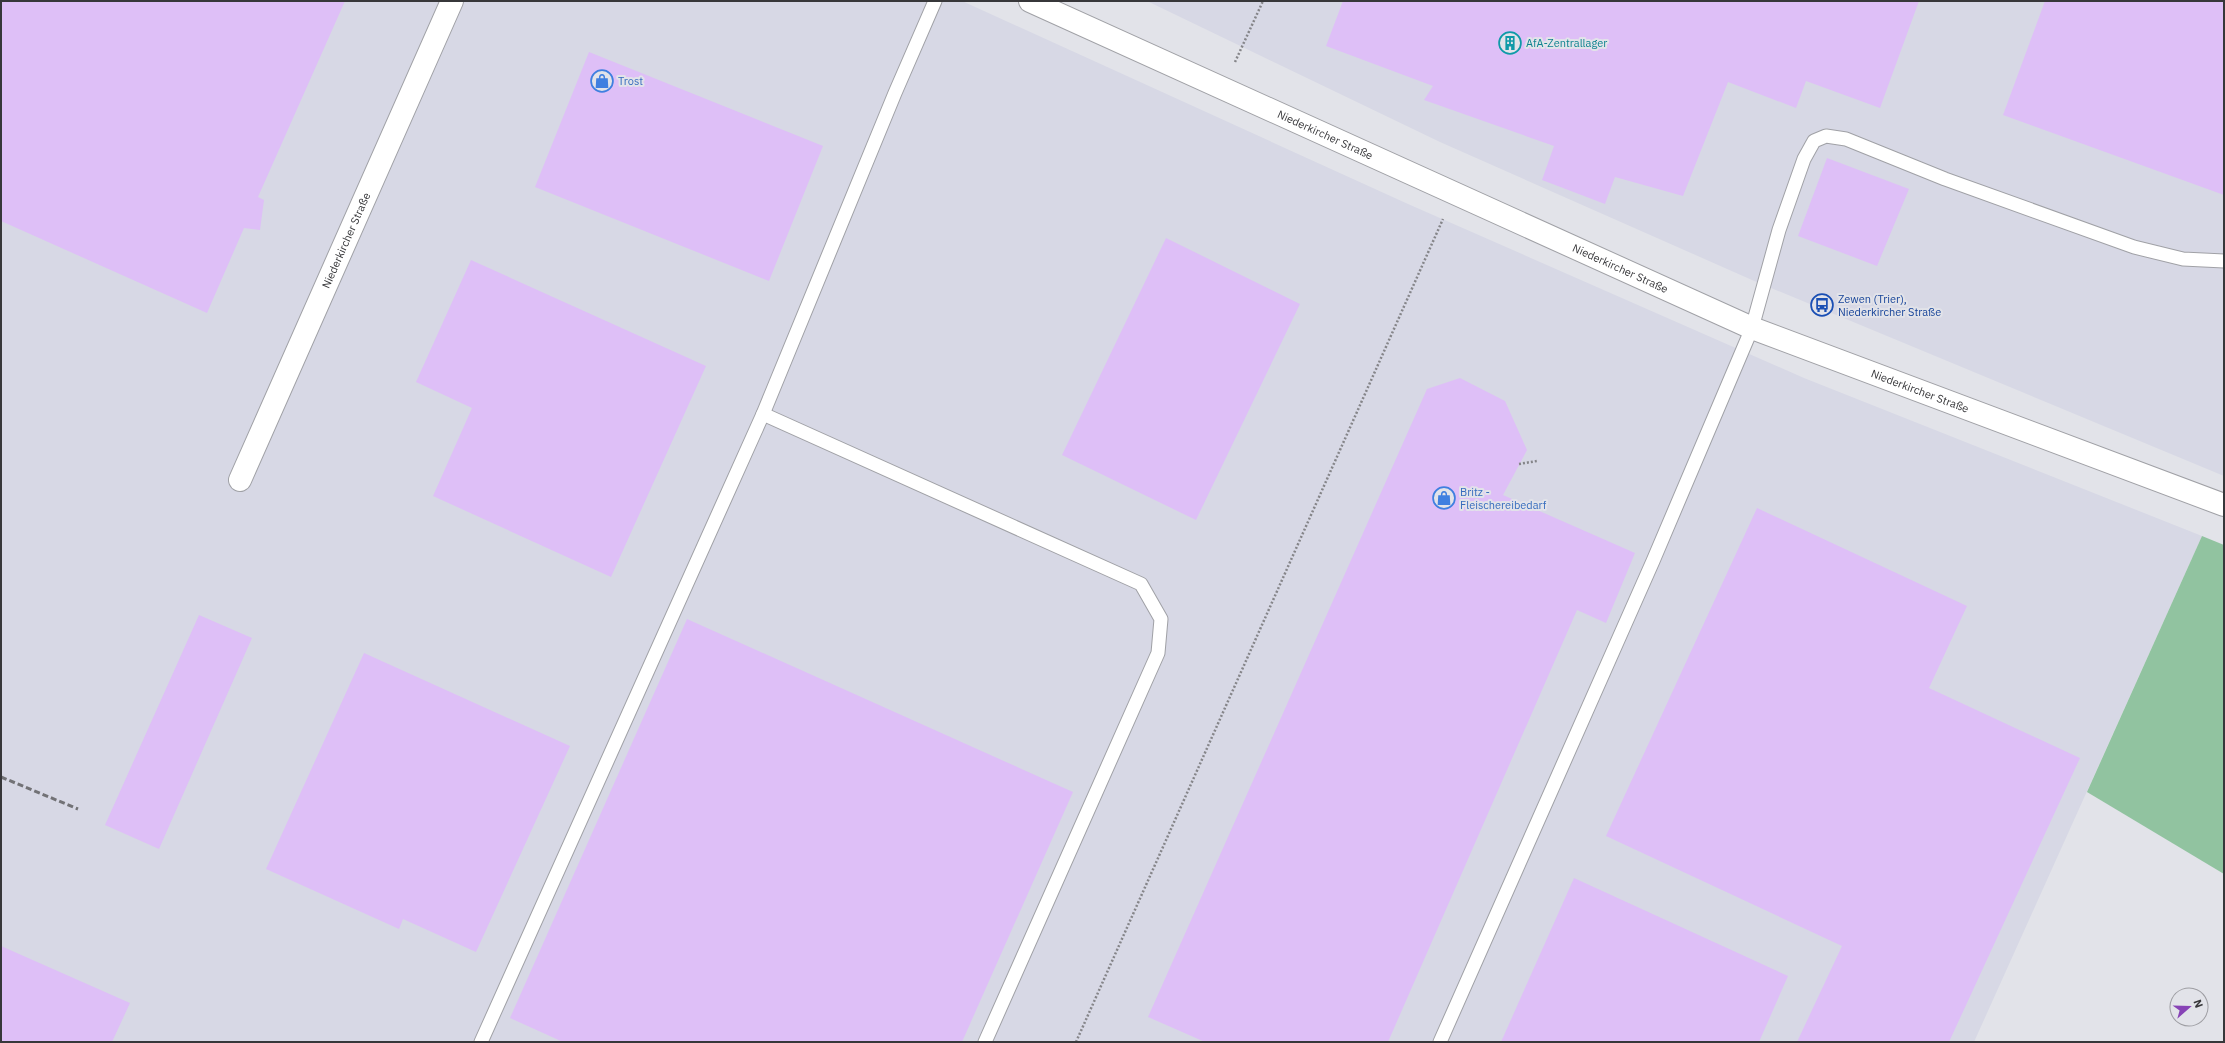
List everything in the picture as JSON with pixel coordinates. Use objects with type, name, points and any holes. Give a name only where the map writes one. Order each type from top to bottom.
[{"type":"street","name":"Niederkircher Straße","points":[[240,480],[452,1]]},
{"type":"street","name":"Niederkircher Straße","points":[[1030,1],[1454,195],[1752,328],[2224,505]]},
{"type":"lane","points":[[480,1042],[764,414],[895,93],[935,1]]},
{"type":"lane","points":[[1440,1042],[1653,561],[1752,328],[1779,230],[1804,159],[1814,141],[1826,136],[1846,139],[1945,179],[2134,247],[2183,259],[2224,262]]},
{"type":"lane","points":[[764,414],[1141,584],[1161,619],[1158,653],[985,1042]]},
{"type":"path","points":[[1223,88],[1263,1]]},
{"type":"path","points":[[1076,1042],[1454,195]]},
{"type":"path","points":[[1520,464],[1537,461]]},
{"type":"shaded area","points":[[1,1],[962,1],[1408,204],[1804,378],[2202,536],[1974,1042],[1,1042]]},
{"type":"shaded area","points":[[1147,1],[2224,1],[2224,476],[1752,280],[1440,142]]},
{"type":"green space","points":[[2202,536],[2224,545],[2224,874],[2087,792]]},
{"type":"building","points":[[1,1],[345,1],[258,197],[264,200],[260,230],[244,228],[207,313],[1,221]]},
{"type":"building","points":[[1343,1],[1919,1],[1880,108],[1806,81],[1796,108],[1728,82],[1683,196],[1615,177],[1605,204],[1542,180],[1554,146],[1424,100],[1433,86],[1326,46]]},
{"type":"building","points":[[2045,1],[2224,1],[2224,195],[2003,115]]},
{"type":"building","points":[[589,52],[823,146],[769,281],[535,187]]},
{"type":"building","points":[[1827,158],[1909,189],[1877,266],[1798,236]]},
{"type":"building","points":[[1166,238],[1300,304],[1196,520],[1062,455]]},
{"type":"building","points":[[471,260],[706,366],[611,577],[433,496],[472,408],[416,382]]},
{"type":"building","points":[[1460,378],[1505,401],[1527,450],[1503,495],[1635,553],[1606,623],[1577,610],[1388,1042],[1205,1042],[1148,1017],[1427,389]]},
{"type":"building","points":[[1757,508],[1967,606],[1929,688],[2080,758],[1949,1042],[1797,1042],[1842,946],[1606,836]]},
{"type":"building","points":[[199,615],[252,638],[159,849],[105,825]]},
{"type":"building","points":[[687,619],[1073,792],[962,1042],[563,1042],[510,1018]]},
{"type":"building","points":[[364,653],[570,746],[476,952],[403,919],[399,929],[266,869]]},
{"type":"building","points":[[1574,878],[1788,976],[1759,1042],[1501,1042]]},
{"type":"building","points":[[1,946],[130,1003],[112,1042],[1,1042]]},
{"type":"railway","points":[[1,777],[78,809]]},
{"type":"place","name":"AfA-Zentrallager","points":[[1510,43]]},
{"type":"place","name":"Trost","points":[[602,81]]},
{"type":"place","name":"Zewen (Trier), Niederkircher Straße","points":[[1822,305]]},
{"type":"place","name":"Britz - Fleischereibedarf","points":[[1444,498]]}]
